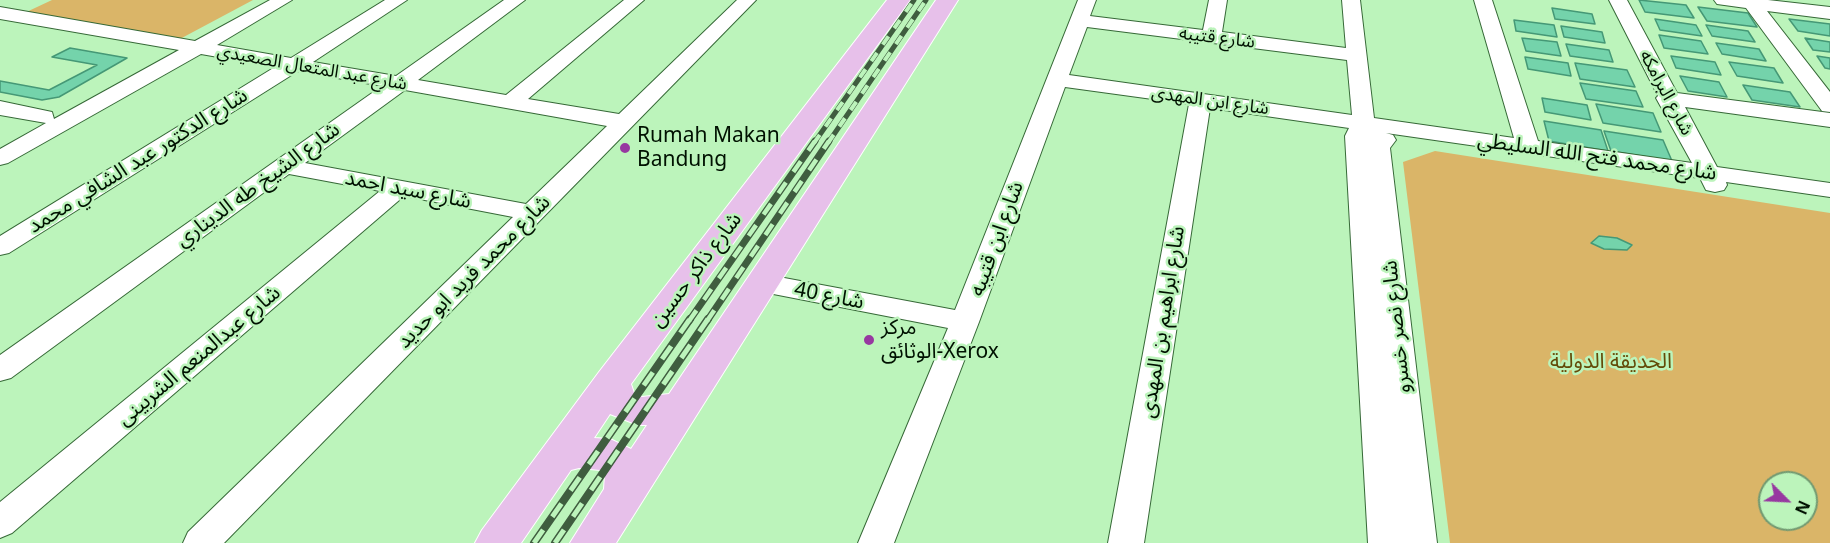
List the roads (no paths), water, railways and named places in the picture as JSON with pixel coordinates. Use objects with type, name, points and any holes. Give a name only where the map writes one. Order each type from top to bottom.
[{"type":"main road","name":"شارع ذاكر حسين","points":[[496,543],[612,382],[899,0]]},
{"type":"main road","points":[[592,543],[947,0]]},
{"type":"main road","points":[[612,382],[615,397],[628,408],[649,412],[682,404]]},
{"type":"main road","points":[[557,459],[579,452],[610,455],[623,466],[626,474],[625,492]]},
{"type":"street","points":[[0,4],[10,0]]},
{"type":"street","points":[[0,13],[30,0]]},
{"type":"street","points":[[0,158],[260,0]]},
{"type":"street","points":[[0,141],[44,117],[283,0]]},
{"type":"street","name":"شارع الدكتور عبد الشافي محمد","points":[[0,247],[398,0]]},
{"type":"street","name":"شارع الشيخ طه الديناري","points":[[0,369],[516,0]]},
{"type":"street","points":[[511,102],[635,0]]},
{"type":"street","name":"شارع محمد فريد ابو حديد","points":[[205,542],[747,0]]},
{"type":"street","points":[[1211,37],[1218,0]]},
{"type":"street","name":"شارع نصر خسرو","points":[[1351,0],[1355,54],[1419,543]]},
{"type":"street","points":[[1483,0],[1528,147]]},
{"type":"street","name":"شارع البرامكه","points":[[1618,0],[1667,98],[1712,179]]},
{"type":"street","points":[[1723,0],[1830,13]]},
{"type":"street","points":[[1751,3],[1830,106]]},
{"type":"street","name":"شارع قتيبه","points":[[1083,10],[1211,37],[1355,54]]},
{"type":"street","name":"شارع ابن قتيبه","points":[[876,543],[965,322],[1083,10]]},
{"type":"street","name":"شارع عبد المتعال الصعيدي","points":[[0,13],[624,122]]},
{"type":"street","name":"شارع ابن المهدى","points":[[1056,79],[1200,101],[1366,132]]},
{"type":"street","points":[[1667,98],[1830,120]]},
{"type":"street","name":"شارع ابراهيم بن المهدى","points":[[1126,543],[1200,101]]},
{"type":"street","points":[[0,108],[44,117]]},
{"type":"street","name":"شارع نصر خسرو","points":[[1366,132],[1386,543]]},
{"type":"street","name":"شارع محمد فتح الله السليطي","points":[[1366,132],[1528,147],[1830,202]]},
{"type":"street","name":"شارع محمد فتح الله السليطي","points":[[1366,132],[1405,140],[1712,179],[1830,190]]},
{"type":"street","name":"شارع سيد احمد","points":[[284,166],[532,213]]},
{"type":"street","name":"شارع عبدالمنعم الشربينى","points":[[0,523],[399,188]]},
{"type":"street","name":"شارع 40","points":[[763,283],[965,322]]},
{"type":"railway","points":[[814,143],[914,0]]},
{"type":"railway","points":[[828,143],[926,0]]},
{"type":"railway","points":[[689,321],[815,141]]},
{"type":"railway","points":[[707,321],[829,141]]},
{"type":"railway","points":[[534,543],[690,319]]},
{"type":"railway","points":[[555,543],[708,319]]},
{"type":"place","name":"Rumah Makan Bandung","points":[[625,148]]},
{"type":"place","name":"مركز الوثائق-Xerox","points":[[869,340]]},
{"type":"park label","name":"الحديقة الدولية","points":[[1611,362]]}]
